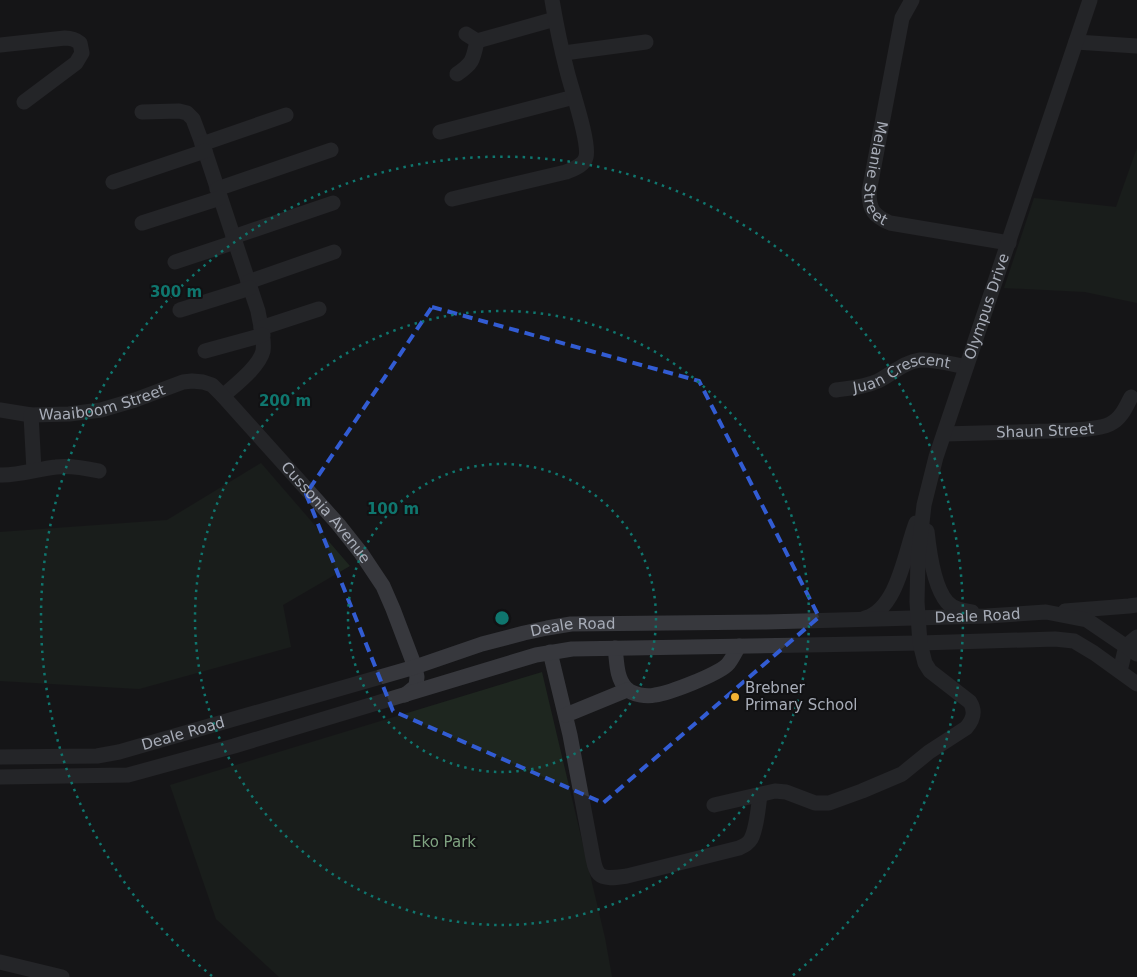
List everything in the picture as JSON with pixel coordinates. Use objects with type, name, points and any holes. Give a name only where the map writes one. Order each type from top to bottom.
[{"type":"street","points":[[452,199],[566,172],[575,168],[586,159],[587,150],[552,0]]},
{"type":"street","name":"Melanie Street","points":[[912,0],[904,12],[900,24],[869,192],[871,208],[881,219],[890,223],[1009,243]]},
{"type":"street","name":"Olympus Drive","points":[[714,805],[775,791],[786,792],[815,803],[829,803],[862,792],[902,774],[971,723],[974,716],[972,705],[930,671],[925,663],[920,643],[917,581],[924,505],[936,457],[1090,0]]},
{"type":"street","points":[[457,74],[472,61],[471,38],[555,19]]},
{"type":"street","points":[[0,46],[65,38],[71,38],[80,43],[82,52],[76,63],[24,102]]},
{"type":"street","points":[[564,53],[646,42]]},
{"type":"street","points":[[1076,42],[1137,46]]},
{"type":"street","points":[[440,132],[574,97]]},
{"type":"street","points":[[142,112],[179,111],[193,119],[258,311],[263,351],[253,368],[224,396]]},
{"type":"street","points":[[113,182],[286,115]]},
{"type":"street","points":[[142,223],[331,150]]},
{"type":"street","points":[[175,262],[333,203]]},
{"type":"street","points":[[180,310],[334,252]]},
{"type":"street","points":[[205,351],[262,332],[319,309]]},
{"type":"street","name":"Juan Crescent","points":[[836,390],[870,384],[911,362],[920,360],[934,360],[966,367]]},
{"type":"street","name":"Waaiboom Street","points":[[0,410],[31,415],[69,414],[101,410],[135,400],[183,382],[203,382]]},
{"type":"street","name":"Cussonia Avenue","points":[[203,382],[212,385],[224,396],[338,524],[361,553],[383,586],[415,667]]},
{"type":"street","name":"Shaun Street","points":[[944,434],[1100,428],[1117,420],[1131,397]]},
{"type":"street","points":[[31,415],[34,470]]},
{"type":"street","points":[[0,475],[66,466],[99,471]]},
{"type":"street","points":[[924,505],[930,553],[939,588],[947,602],[959,610],[987,616]]},
{"type":"street","points":[[826,620],[864,618],[875,614],[889,600],[924,505]]},
{"type":"street","points":[[1046,612],[1137,604]]},
{"type":"street","name":"Deale Road","points":[[0,757],[97,756],[119,752],[415,667],[482,644],[571,624],[918,618],[1046,612],[1087,620],[1133,646],[1120,671],[1074,641],[1055,639],[572,649],[536,654],[404,696],[128,775],[0,777]]},
{"type":"street","points":[[681,623],[684,646]]},
{"type":"street","points":[[615,648],[618,673],[628,690],[640,695],[655,696],[718,672],[727,665],[739,646]]},
{"type":"street","points":[[550,652],[566,715],[593,858],[598,873],[604,877],[627,876],[744,846],[752,838],[760,795]]},
{"type":"street","points":[[1137,661],[1120,671],[1137,684]]},
{"type":"street","points":[[415,667],[426,674],[441,679],[453,680]]},
{"type":"street","points":[[404,696],[416,686],[415,667]]},
{"type":"street","points":[[566,715],[628,690]]},
{"type":"street","points":[[226,722],[234,746]]},
{"type":"street","points":[[0,962],[62,977]]},
{"type":"highlighted area","points":[[432,307],[699,381],[819,617],[603,803],[393,711],[306,494]]},
{"type":"green space","points":[[1137,148],[1137,303],[1085,292],[1004,288],[1034,198],[1116,207]]},
{"type":"green space","points":[[261,463],[350,566],[283,605],[291,647],[139,689],[0,681],[0,532],[167,520]]},
{"type":"green space","name":"Eko Park","points":[[542,672],[605,938],[612,977],[279,977],[216,919],[170,785]]},
{"type":"place","name":"Brebner Primary School","points":[[735,697]]}]
